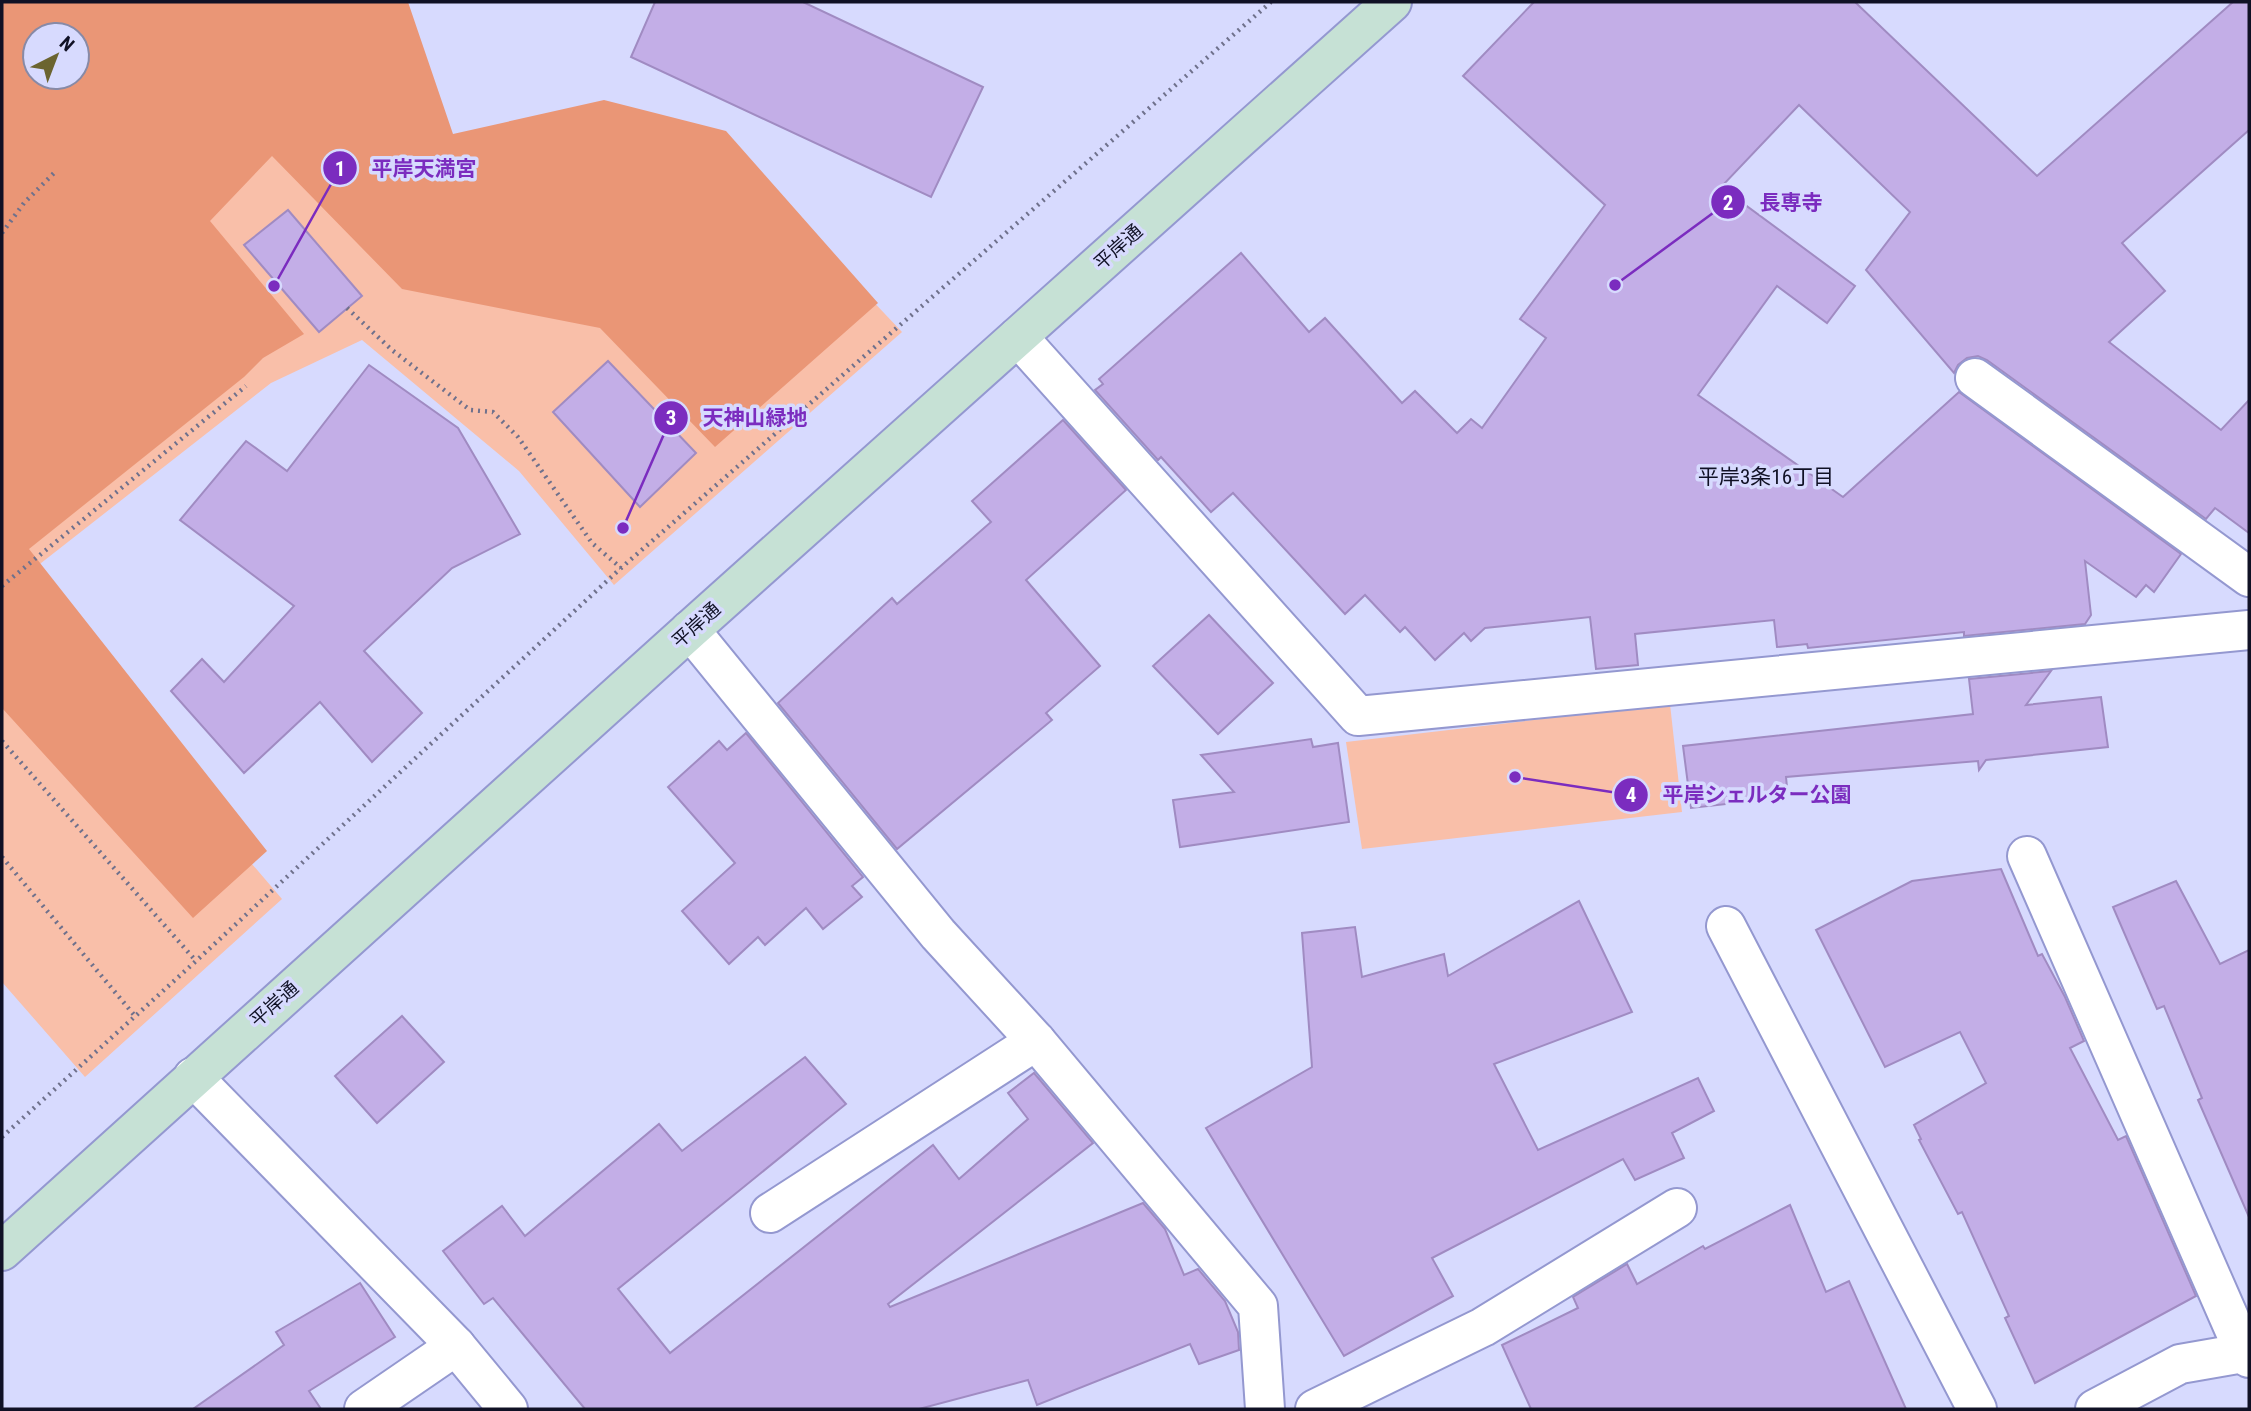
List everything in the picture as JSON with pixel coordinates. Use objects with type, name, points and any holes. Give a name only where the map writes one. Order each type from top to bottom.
[{"type":"street","name":"平岸通","points":[[2,1251],[1392,2]]},
{"type":"street","points":[[1018,337],[1359,716],[2249,630]]},
{"type":"street","points":[[1975,378],[2249,577]]},
{"type":"street","points":[[690,630],[939,934],[1035,1041],[1258,1306],[1265,1409]]},
{"type":"street","points":[[2027,856],[2248,1355],[2180,1364],[2095,1409]]},
{"type":"street","points":[[1726,926],[1977,1409]]},
{"type":"street","points":[[771,1213],[1035,1041]]},
{"type":"street","points":[[193,1077],[456,1346],[508,1409]]},
{"type":"street","points":[[1315,1409],[1483,1327],[1676,1208]]},
{"type":"street","points":[[364,1409],[456,1346]]},
{"type":"path","points":[[2,1137],[621,568],[1271,2]]},
{"type":"path","points":[[2,233],[24,204],[54,173]]},
{"type":"path","points":[[347,308],[392,350],[470,410],[492,412],[501,420],[518,437],[592,542],[621,568]]},
{"type":"path","points":[[2,586],[246,386]]},
{"type":"path","points":[[2,741],[196,961]]},
{"type":"path","points":[[2,857],[135,1016]]},
{"type":"shaded area","points":[[2,2],[60,21],[21,21],[21,91],[91,91],[91,31],[441,145],[727,147],[902,332],[614,585],[519,471],[362,340],[271,383],[13,585],[282,899],[85,1077],[2,982]]},
{"type":"shaded area","points":[[2,2],[408,2],[453,134],[604,100],[726,131],[878,303],[715,447],[600,328],[402,289],[272,156],[210,221],[304,334],[263,358],[244,377],[29,549],[267,851],[193,918],[2,708]]},
{"type":"shaded area","points":[[1670,704],[1682,812],[1362,849],[1346,742]]},
{"type":"building","points":[[655,2],[803,2],[983,87],[931,197],[631,57]]},
{"type":"building","points":[[1534,2],[1855,2],[2037,176],[2233,2],[2249,2],[2249,130],[2122,243],[2165,291],[2109,342],[2221,430],[2249,400],[2249,533],[2215,508],[2206,519],[1987,360],[1978,356],[1967,358],[1958,365],[1954,373],[1866,270],[1910,212],[1799,105],[1721,187],[1855,286],[1827,323],[1777,286],[1698,395],[1843,497],[1959,392],[2181,554],[2154,592],[2146,585],[2136,597],[2085,561],[2091,615],[2085,624],[1964,636],[1964,632],[1808,648],[1807,644],[1777,647],[1774,620],[1635,634],[1638,665],[1596,669],[1590,617],[1485,628],[1471,641],[1464,633],[1435,660],[1405,627],[1400,632],[1365,595],[1345,614],[1233,493],[1211,512],[1161,457],[1158,460],[1095,390],[1103,384],[1099,379],[1241,253],[1309,332],[1325,318],[1402,403],[1415,391],[1457,433],[1471,419],[1482,428],[1546,338],[1520,319],[1605,205],[1463,76]]},
{"type":"building","points":[[288,210],[362,296],[319,332],[244,245]]},
{"type":"building","points":[[608,361],[696,453],[640,507],[553,412]]},
{"type":"building","points":[[369,365],[458,428],[520,534],[452,568],[364,651],[422,713],[372,762],[320,702],[244,773],[171,691],[202,659],[224,682],[294,606],[180,520],[246,441],[287,471]]},
{"type":"building","points":[[1063,420],[1126,490],[1026,580],[1100,666],[1046,713],[1052,720],[897,849],[778,703],[892,598],[897,604],[991,522],[972,501]]},
{"type":"building","points":[[1209,615],[1273,683],[1218,734],[1153,666]]},
{"type":"building","points":[[2051,671],[2026,705],[2101,697],[2108,747],[1986,760],[1979,770],[1978,761],[1786,777],[1788,797],[1691,808],[1683,746],[1973,714],[1969,679]]},
{"type":"building","points":[[746,733],[863,877],[852,886],[862,897],[823,929],[806,908],[765,945],[758,937],[729,964],[682,911],[735,863],[668,787],[719,741],[727,750]]},
{"type":"building","points":[[1311,739],[1313,747],[1338,743],[1349,822],[1180,847],[1173,800],[1234,792],[1201,755]]},
{"type":"building","points":[[2001,869],[2038,956],[2042,954],[2084,1041],[2070,1048],[2118,1140],[2126,1136],[2196,1296],[2035,1383],[2005,1318],[2009,1316],[1962,1212],[1958,1214],[1919,1140],[1921,1139],[1914,1125],[1986,1083],[1960,1032],[1885,1067],[1816,930],[1912,881]]},
{"type":"building","points":[[2176,881],[2220,964],[2249,950],[2249,1217],[2198,1100],[2202,1098],[2164,1006],[2157,1009],[2113,907]]},
{"type":"building","points":[[1579,901],[1632,1012],[1494,1064],[1538,1150],[1698,1078],[1714,1111],[1672,1133],[1684,1158],[1635,1180],[1623,1159],[1432,1258],[1453,1296],[1344,1356],[1206,1128],[1312,1067],[1302,933],[1355,927],[1362,977],[1444,954],[1448,976]]},
{"type":"building","points":[[402,1016],[444,1062],[377,1123],[335,1076]]},
{"type":"building","points":[[805,1057],[846,1104],[618,1289],[670,1353],[933,1145],[959,1179],[1028,1119],[1008,1093],[1034,1073],[1093,1143],[888,1304],[890,1307],[1143,1203],[1165,1229],[1184,1275],[1198,1269],[1225,1301],[1238,1332],[1239,1350],[1199,1364],[1190,1344],[1037,1405],[1028,1380],[919,1409],[585,1409],[493,1298],[484,1304],[443,1251],[502,1206],[525,1236],[659,1124],[682,1151]]},
{"type":"building","points":[[1790,1205],[1826,1292],[1849,1281],[1906,1409],[1531,1409],[1502,1345],[1578,1308],[1573,1297],[1627,1264],[1637,1284],[1703,1246],[1705,1249]]},
{"type":"building","points":[[360,1283],[395,1337],[309,1391],[321,1409],[193,1409],[284,1345],[276,1332]]},
{"type":"place","name":"長専寺","points":[[1615,285]]},
{"type":"place","name":"平岸天満宮","points":[[274,286]]},
{"type":"place","name":"天神山緑地","points":[[623,528]]},
{"type":"place","name":"平岸シェルター公園","points":[[1515,777]]},
{"type":"district","name":"平岸3条16丁目","points":[[1766,477]]}]
